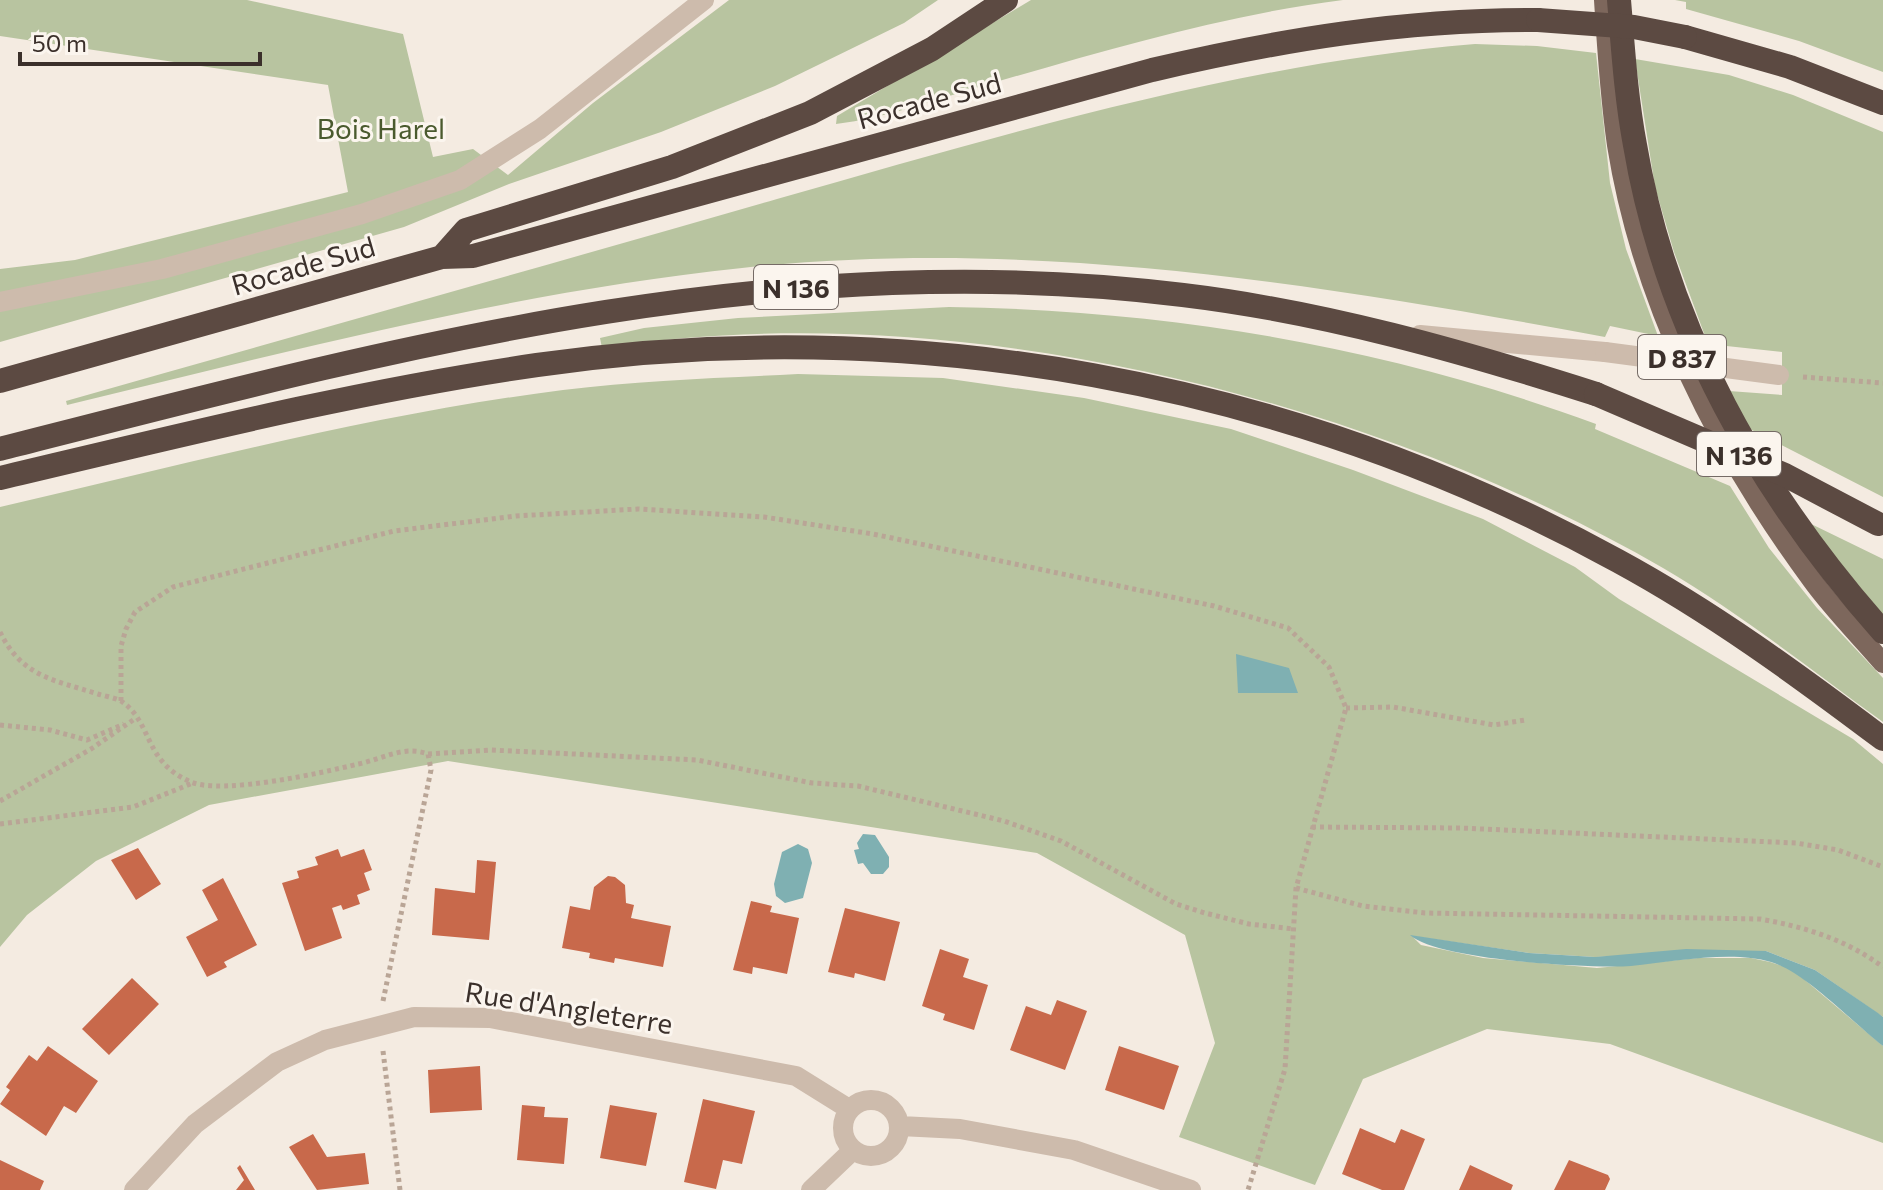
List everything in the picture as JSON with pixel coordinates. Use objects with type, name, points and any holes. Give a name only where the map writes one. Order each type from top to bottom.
[{"type":"highway","points":[[442,257],[466,230],[672,167],[810,113],[932,49],[1006,0]]},
{"type":"highway","points":[[1619,0],[1635,147],[1662,258],[1695,341],[1731,419],[1788,514],[1829,571],[1883,632]]},
{"type":"highway","name":"Rocade Sud","points":[[0,381],[442,257],[473,256],[1137,74],[1240,49],[1373,28],[1447,21],[1538,20],[1634,27],[1685,37],[1790,67],[1883,103]]},
{"type":"highway","name":"N 136","points":[[0,449],[391,351],[526,323],[681,299],[802,286],[933,282],[1089,286],[1247,304],[1384,333],[1497,363],[1596,394],[1785,475],[1880,526]]},
{"type":"highway","points":[[0,478],[366,396],[537,365],[697,350],[775,348],[909,352],[1022,362],[1184,391],[1253,410],[1371,450],[1462,487],[1617,560],[1686,600],[1764,651],[1883,739]]},
{"type":"main road","name":"D 837","points":[[1604,0],[1617,147],[1643,253],[1674,338],[1707,413],[1755,498],[1813,581],[1883,663]]},
{"type":"street","points":[[0,302],[162,269],[362,214],[460,180],[540,129],[704,0]]},
{"type":"street","points":[[1384,333],[1485,339],[1779,375]]},
{"type":"street","name":"Rue d'Angleterre","points":[[134,1190],[195,1124],[277,1062],[325,1040],[379,1024],[427,1017],[490,1018],[796,1076],[849,1109]]},
{"type":"street","points":[[866,1100],[885,1102],[892,1108],[900,1126],[895,1143],[888,1150],[871,1156],[853,1150],[844,1135],[845,1117],[849,1109],[866,1100]]},
{"type":"street","points":[[900,1126],[960,1129],[1074,1150],[1191,1190]]},
{"type":"street","points":[[811,1190],[853,1150]]},
{"type":"path","points":[[1779,375],[1883,383]]},
{"type":"path","points":[[121,701],[121,646],[126,629],[135,612],[173,587],[394,531],[516,516],[638,509],[764,517],[873,534],[1214,606],[1288,628],[1329,667],[1346,708],[1296,888],[1285,1069],[1248,1190]]},
{"type":"path","points":[[0,632],[8,648],[39,676],[121,701],[136,718],[165,769],[194,783],[227,788],[359,764],[412,748],[428,754],[491,750],[697,760],[812,783],[858,786],[1004,821],[1061,841],[1108,869],[1191,909],[1249,924],[1294,929]]},
{"type":"path","points":[[1346,708],[1393,707],[1494,725],[1525,720]]},
{"type":"path","points":[[0,725],[50,730],[87,740],[136,718]]},
{"type":"path","points":[[0,801],[91,749],[136,718]]},
{"type":"path","points":[[400,1190],[379,1024],[431,770],[428,754]]},
{"type":"path","points":[[0,824],[133,807],[194,783]]},
{"type":"path","points":[[1312,827],[1460,828],[1796,843],[1838,850],[1883,867]]},
{"type":"path","points":[[1296,888],[1363,906],[1425,913],[1760,919],[1797,926],[1834,938],[1883,967]]},
{"type":"green space","name":"Bois Harel","points":[[0,0],[247,0],[403,34],[433,157],[473,149],[508,175],[593,103],[729,0],[938,0],[904,23],[775,86],[661,132],[509,184],[404,227],[0,342],[0,269],[75,260],[348,192],[328,85],[0,36]]},
{"type":"green space","points":[[1031,0],[1343,0],[1252,15],[1161,36],[892,113],[836,124],[837,116]]},
{"type":"green space","points":[[1675,0],[1883,0],[1883,72],[1799,41],[1686,9],[1686,2]]},
{"type":"green space","points":[[1475,44],[1537,46],[1596,53],[1610,183],[1626,249],[1658,336],[1610,326],[1605,337],[1391,300],[1176,271],[1068,262],[960,258],[851,260],[742,268],[571,292],[403,325],[67,405],[66,401],[1036,127],[1210,85],[1298,68]]},
{"type":"green space","points":[[1635,59],[1729,75],[1793,95],[1883,132],[1883,497],[1750,429],[1729,391],[1782,395],[1782,352],[1708,344],[1674,252],[1655,187]]},
{"type":"green space","points":[[949,307],[1114,316],[1277,338],[1438,374],[1596,424],[1595,429],[1730,486],[1769,548],[1817,608],[1883,678],[1883,722],[1747,623],[1663,568],[1545,506],[1419,453],[1287,408],[1150,372],[1011,348],[872,335],[735,335],[602,348],[600,338],[644,328],[738,318]]},
{"type":"green space","points":[[798,374],[943,378],[1084,398],[1231,429],[1353,470],[1483,519],[1575,567],[1619,599],[1853,739],[1883,764],[1883,1017],[1815,970],[1766,951],[1595,957],[1529,953],[1412,936],[1421,945],[1483,958],[1597,968],[1698,958],[1751,958],[1792,969],[1883,1046],[1883,1143],[1610,1044],[1487,1029],[1363,1079],[1315,1185],[1179,1137],[1215,1043],[1185,935],[1037,853],[448,761],[209,805],[96,861],[27,915],[0,947],[0,507],[280,441],[492,400],[622,384]]},
{"type":"green space","points":[[1805,521],[1883,559],[1883,618]]},
{"type":"water","points":[[1236,654],[1289,668],[1298,693],[1238,693]]},
{"type":"water","points":[[863,834],[875,835],[889,857],[889,867],[883,874],[871,874],[863,863],[858,864],[854,850],[859,849],[857,843]]},
{"type":"water","points":[[798,844],[808,849],[812,863],[803,898],[785,903],[776,896],[774,884],[782,852]]},
{"type":"water","points":[[1410,935],[1529,953],[1595,957],[1686,949],[1766,951],[1815,970],[1883,1017],[1883,1046],[1813,987],[1771,962],[1720,957],[1631,966],[1551,964],[1450,951],[1426,944]]},
{"type":"building","points":[[138,848],[161,884],[136,900],[111,860]]},
{"type":"building","points":[[338,849],[341,857],[364,849],[372,870],[364,873],[370,890],[357,895],[360,904],[343,910],[341,905],[332,908],[342,938],[305,951],[282,883],[299,878],[297,871],[318,865],[315,857]]},
{"type":"building","points":[[477,860],[496,862],[489,940],[432,935],[435,888],[475,893]]},
{"type":"building","points":[[608,876],[625,885],[626,903],[634,905],[631,918],[671,926],[663,967],[615,958],[614,963],[589,958],[590,953],[562,948],[570,906],[590,910],[594,887]]},
{"type":"building","points":[[223,878],[257,945],[224,962],[227,967],[207,977],[186,937],[218,920],[202,890]]},
{"type":"building","points":[[751,901],[772,906],[770,912],[799,918],[787,974],[753,967],[752,974],[733,970]]},
{"type":"building","points":[[845,908],[900,922],[885,981],[855,973],[854,978],[828,972]]},
{"type":"building","points":[[940,949],[969,959],[963,977],[988,985],[974,1030],[943,1020],[945,1014],[922,1006]]},
{"type":"building","points":[[132,978],[159,1004],[109,1055],[82,1029]]},
{"type":"building","points":[[1057,1000],[1087,1011],[1065,1070],[1010,1050],[1026,1006],[1051,1015]]},
{"type":"building","points":[[48,1046],[98,1081],[76,1113],[64,1106],[46,1136],[0,1104],[10,1090],[6,1087],[29,1055],[37,1061]]},
{"type":"building","points":[[1119,1046],[1179,1066],[1164,1110],[1105,1090]]},
{"type":"building","points":[[480,1066],[482,1110],[430,1113],[428,1070]]},
{"type":"building","points":[[703,1099],[755,1111],[742,1164],[723,1160],[716,1189],[684,1182]]},
{"type":"building","points":[[522,1105],[545,1107],[544,1117],[568,1118],[564,1164],[517,1160]]},
{"type":"building","points":[[610,1105],[657,1113],[646,1166],[600,1158]]},
{"type":"building","points":[[1360,1128],[1395,1143],[1401,1129],[1425,1139],[1404,1190],[1382,1190],[1342,1174]]},
{"type":"building","points":[[313,1134],[327,1157],[365,1153],[369,1184],[317,1190],[289,1147]]},
{"type":"building","points":[[0,1160],[44,1181],[40,1190],[0,1190]]},
{"type":"building","points":[[1569,1160],[1608,1175],[1610,1179],[1605,1190],[1554,1190]]},
{"type":"building","points":[[240,1165],[255,1190],[236,1190],[244,1180],[237,1168]]},
{"type":"building","points":[[1470,1165],[1513,1185],[1511,1190],[1459,1190]]}]
